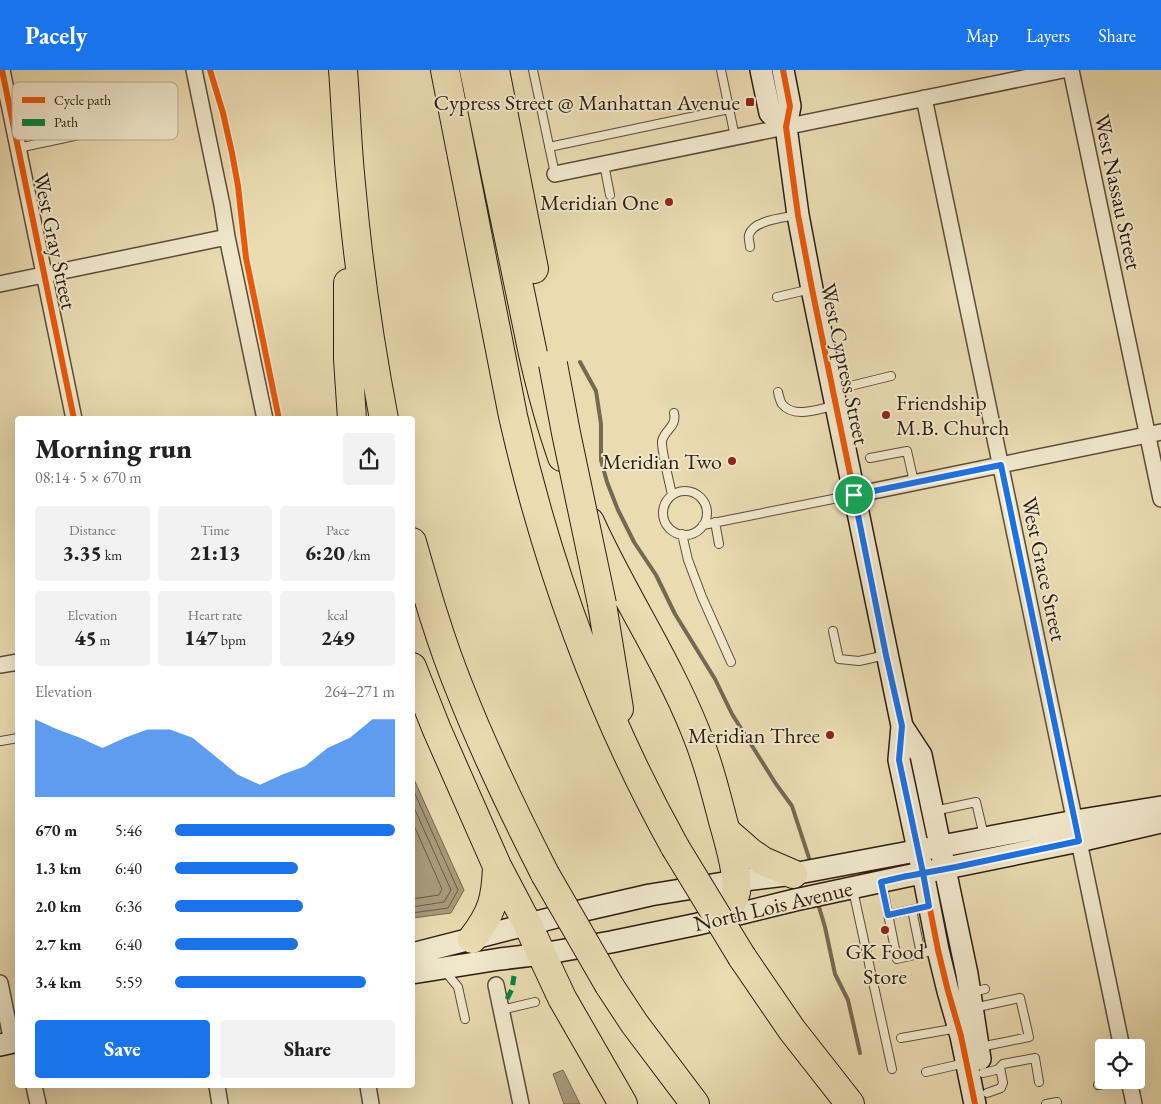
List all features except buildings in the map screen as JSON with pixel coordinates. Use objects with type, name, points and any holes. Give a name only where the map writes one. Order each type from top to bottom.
[{"type":"highway","points":[[343,70],[350,184],[358,259],[383,416]]},
{"type":"highway","points":[[445,70],[511,407],[532,492],[565,599],[597,685],[656,812],[742,956],[792,1030],[850,1104]]},
{"type":"highway","points":[[474,70],[533,354],[553,431],[565,466],[595,534],[664,664],[695,730],[707,765],[726,832],[736,881],[733,902],[722,918]]},
{"type":"highway","points":[[495,70],[566,433],[602,604],[620,712],[638,775]]},
{"type":"highway","points":[[350,184],[348,350],[352,416]]},
{"type":"highway","points":[[415,552],[458,686],[516,817],[545,874],[608,985],[695,1104]]},
{"type":"highway","points":[[415,674],[448,756],[497,866],[528,925],[562,998],[623,1104]]},
{"type":"highway","points":[[726,832],[763,862],[793,874]]},
{"type":"highway","points":[[472,939],[492,907],[496,890],[497,866]]},
{"type":"highway","points":[[634,1023],[663,1072],[676,1104]]},
{"type":"street","name":"West Gray Street","points":[[2,70],[3,93],[12,126]]},
{"type":"street","points":[[194,70],[264,416]]},
{"type":"street","points":[[761,70],[770,113],[786,126]]},
{"type":"street","name":"West Cypress Street","points":[[783,70],[790,106],[786,126],[798,215],[886,655],[902,726],[899,760],[923,873],[920,908],[929,952],[948,992],[958,1028],[983,1079]]},
{"type":"street","name":"West Nassau Street","points":[[1071,70],[1154,433],[1161,499]]},
{"type":"street","points":[[555,174],[1056,71]]},
{"type":"street","name":"West Grace Street","points":[[924,98],[1120,1039]]},
{"type":"street","name":"West Gray Street","points":[[16,140],[73,416]]},
{"type":"street","points":[[0,284],[227,237]]},
{"type":"street","points":[[854,495],[1154,433]]},
{"type":"street","points":[[0,665],[15,662]]},
{"type":"street","name":"West Cypress Street","points":[[902,726],[921,755],[940,847],[976,997],[983,1079]]},
{"type":"street","name":"North Lois Avenue","points":[[415,972],[611,942],[945,869],[1161,807]]},
{"type":"street","name":"North Lois Avenue","points":[[415,953],[624,900],[676,890],[793,874],[984,838],[1161,822]]},
{"type":"street","points":[[0,983],[10,1043]]},
{"type":"street","points":[[496,985],[521,1104]]},
{"type":"street","points":[[34,1088],[38,1104]]},
{"type":"street","points":[[216,1088],[220,1104]]},
{"type":"street","points":[[368,1088],[371,1104]]},
{"type":"street","points":[[1131,1089],[1134,1104]]},
{"type":"lane","points":[[533,70],[555,174]]},
{"type":"lane","points":[[721,70],[735,137]]},
{"type":"lane","points":[[549,147],[729,110]]},
{"type":"lane","points":[[18,148],[56,140]]},
{"type":"lane","points":[[604,164],[610,195]]},
{"type":"lane","points":[[750,247],[749,235],[755,226],[798,215]]},
{"type":"lane","points":[[777,297],[812,289]]},
{"type":"lane","points":[[778,392],[781,403],[791,411],[798,412],[891,376]]},
{"type":"lane","points":[[672,495],[662,442],[666,433],[674,424],[674,413]]},
{"type":"lane","points":[[870,458],[907,450],[914,482]]},
{"type":"lane","points":[[681,491],[689,491],[696,494],[705,505],[706,513],[703,524],[697,531],[691,534],[677,533],[672,530],[664,519],[663,512],[668,498],[681,491]]},
{"type":"lane","points":[[703,524],[854,495]]},
{"type":"lane","points":[[715,522],[719,544]]},
{"type":"lane","points":[[682,534],[688,560],[702,597],[731,662]]},
{"type":"lane","points":[[833,631],[839,659],[859,661],[886,655]]},
{"type":"lane","points":[[2,742],[15,739]]},
{"type":"lane","points":[[933,811],[976,802],[984,838]]},
{"type":"lane","points":[[881,882],[897,959],[929,952]]},
{"type":"lane","points":[[852,888],[892,1068]]},
{"type":"lane","points":[[888,915],[920,908]]},
{"type":"lane","points":[[442,968],[458,987],[465,1019]]},
{"type":"lane","points":[[976,997],[1020,998],[1029,1037],[983,1079]]},
{"type":"lane","points":[[501,1010],[535,1002]]},
{"type":"lane","points":[[901,1038],[958,1028]]},
{"type":"lane","points":[[926,1072],[983,1079],[1003,1064],[1034,1058],[1039,1082]]},
{"type":"lane","points":[[1046,1104],[1057,1102]]},
{"type":"water","points":[[415,782],[464,890],[451,913],[415,918]]},
{"type":"water","points":[[563,1070],[580,1104],[564,1104],[553,1074]]},
{"type":"waterway","points":[[580,362],[596,391],[601,424],[601,460],[618,510],[634,542],[656,575],[675,614],[715,679],[732,714],[792,806],[809,858]]},
{"type":"waterway","points":[[819,907],[835,974],[848,1000],[860,1053]]},
{"type":"marked path","points":[[507,999],[512,989],[514,976]]},
{"type":"cycle path","points":[[2,70],[12,118]]},
{"type":"cycle path","points":[[210,70],[223,113],[232,153],[238,186],[246,258],[278,416]]},
{"type":"cycle path","points":[[783,70],[790,106],[786,127],[798,215],[902,726],[899,760],[938,950],[961,1036],[975,1104]]},
{"type":"cycle path","points":[[16,140],[73,416]]},
{"type":"place","name":"Cypress Street @ Manhattan Avenue","points":[[750,102]]},
{"type":"place","name":"Meridian One","points":[[669,202]]},
{"type":"place","name":"Friendship M.B. Church","points":[[886,415]]},
{"type":"place","name":"Meridian Two","points":[[732,461]]},
{"type":"place","name":"Meridian Three","points":[[830,735]]},
{"type":"place","name":"GK Food Store","points":[[885,930]]},
{"type":"route","points":[[854,495],[902,726],[899,760],[923,873],[929,906],[888,915],[881,882],[907,876],[908,876],[923,873],[956,867],[1079,841],[1001,465],[854,495]]}]
